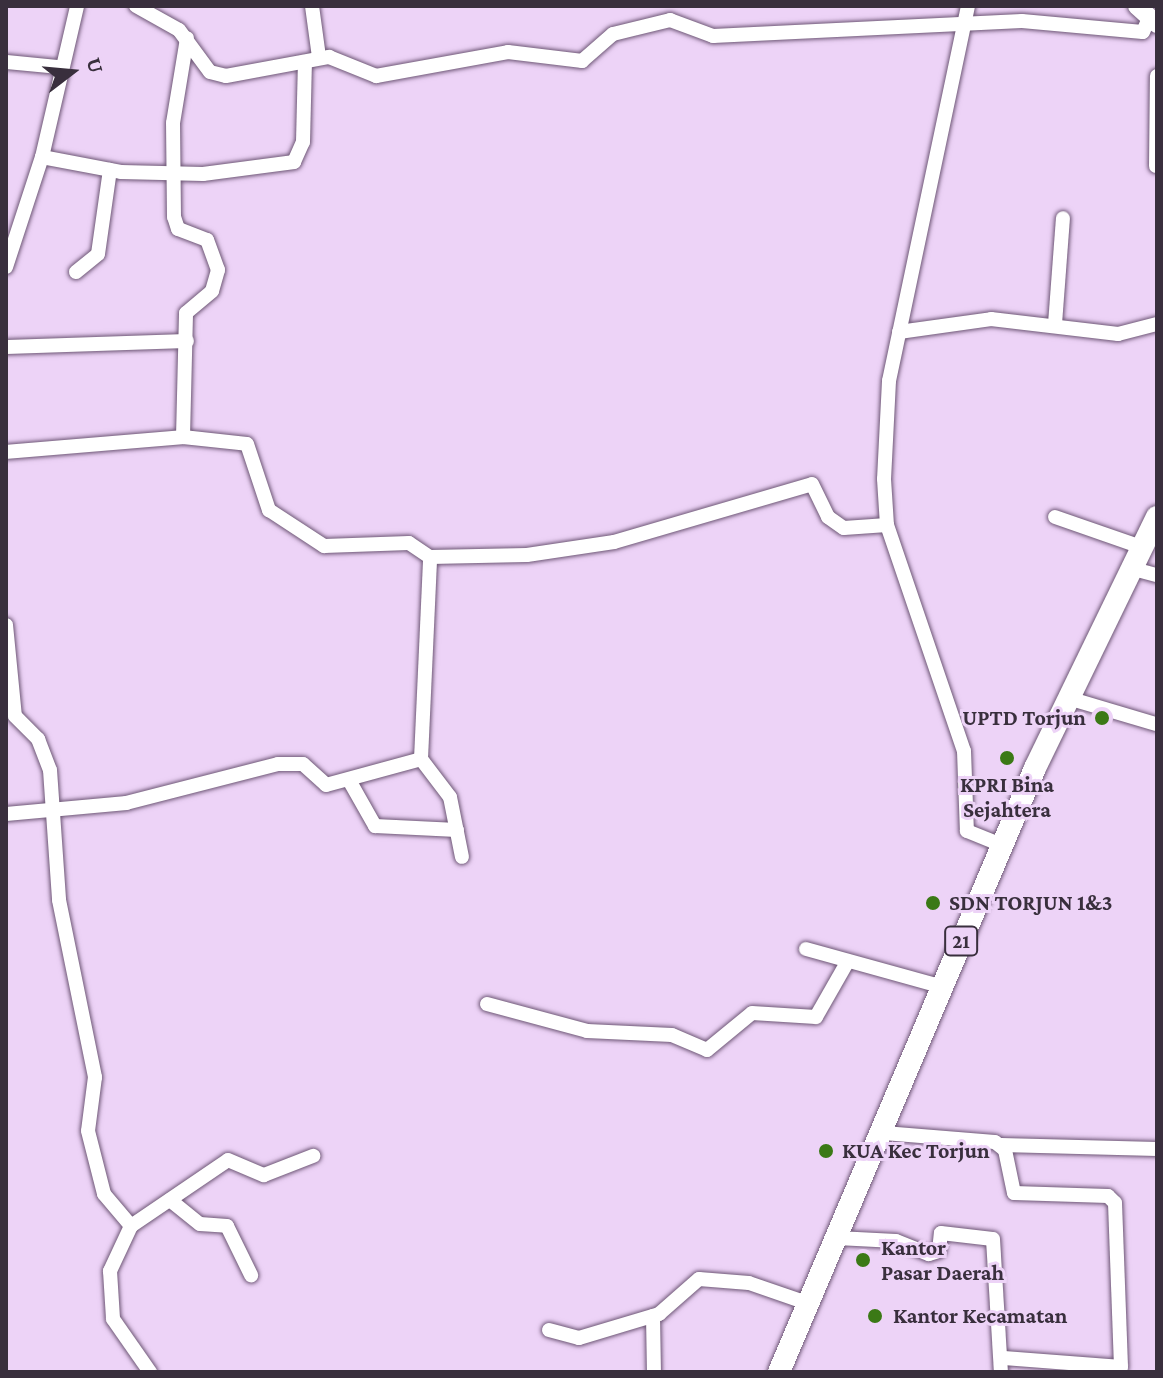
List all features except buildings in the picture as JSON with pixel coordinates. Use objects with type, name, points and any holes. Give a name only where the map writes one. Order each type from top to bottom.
[{"type":"highway","name":"21","points":[[779,1372],[884,1133],[1001,845],[1068,698],[1157,517]]},
{"type":"street","points":[[6,267],[42,157],[58,67],[77,6]]},
{"type":"street","points":[[136,6],[187,38],[216,74],[312,60],[385,75],[508,52],[582,61],[613,34],[670,20],[713,36],[965,23],[1143,32],[1148,16]]},
{"type":"street","points":[[42,157],[110,170],[172,169],[223,174],[294,162],[303,142],[312,60],[312,6]]},
{"type":"street","points":[[968,6],[899,332],[884,427],[887,525],[964,751],[967,831],[1001,845]]},
{"type":"street","points":[[183,437],[189,305],[212,291],[218,270],[207,240],[176,224],[172,169],[178,62],[187,38]]},
{"type":"street","points":[[6,62],[58,67]]},
{"type":"street","points":[[1156,166],[1157,76]]},
{"type":"street","points":[[76,272],[98,254],[110,170]]},
{"type":"street","points":[[1055,324],[1063,218]]},
{"type":"street","points":[[899,332],[991,319],[1055,324],[1118,334],[1157,324]]},
{"type":"street","points":[[6,347],[187,341]]},
{"type":"street","points":[[6,452],[183,437],[247,444],[269,510],[324,546],[409,543],[430,557],[614,542],[812,484],[831,521],[844,528],[887,525]]},
{"type":"street","points":[[1055,517],[1141,547]]},
{"type":"street","points":[[430,557],[421,759],[444,786],[462,857]]},
{"type":"street","points":[[1130,568],[1157,575]]},
{"type":"street","points":[[6,625],[15,716],[44,751],[50,806],[58,831],[59,900],[95,1077],[86,1121],[104,1194],[131,1226]]},
{"type":"street","points":[[1068,698],[1156,724]]},
{"type":"street","points":[[6,814],[50,806],[126,803],[278,764],[310,767],[319,784],[349,780],[421,759]]},
{"type":"street","points":[[349,780],[375,826],[457,830]]},
{"type":"street","points":[[806,949],[943,987]]},
{"type":"street","points":[[487,1004],[587,1031],[690,1039],[707,1050],[752,1013],[816,1017],[848,961]]},
{"type":"street","points":[[884,1133],[1001,1145],[1157,1149]]},
{"type":"street","points":[[837,1238],[896,1241],[929,1254],[939,1251],[941,1233],[993,1239],[1002,1365],[1070,1359],[1116,1371],[1125,1344],[1115,1203],[1108,1196],[1014,1193],[1001,1145]]},
{"type":"street","points":[[150,1372],[113,1319],[110,1271],[131,1226],[228,1160],[264,1175],[313,1156]]},
{"type":"street","points":[[170,1200],[200,1224],[227,1226],[251,1275]]},
{"type":"street","points":[[549,1330],[579,1338],[653,1316],[699,1279],[749,1283],[807,1303]]},
{"type":"street","points":[[653,1316],[654,1372]]},
{"type":"place","name":"UPTD Torjun","points":[[1102,718]]},
{"type":"place","name":"KPRI Bina Sejahtera","points":[[1007,758]]},
{"type":"place","name":"SDN TORJUN 1&3","points":[[933,903]]},
{"type":"place","name":"KUA Kec Torjun","points":[[826,1151]]},
{"type":"place","name":"Kantor Pasar Daerah","points":[[863,1260]]},
{"type":"place","name":"Kantor Kecamatan","points":[[875,1316]]}]
